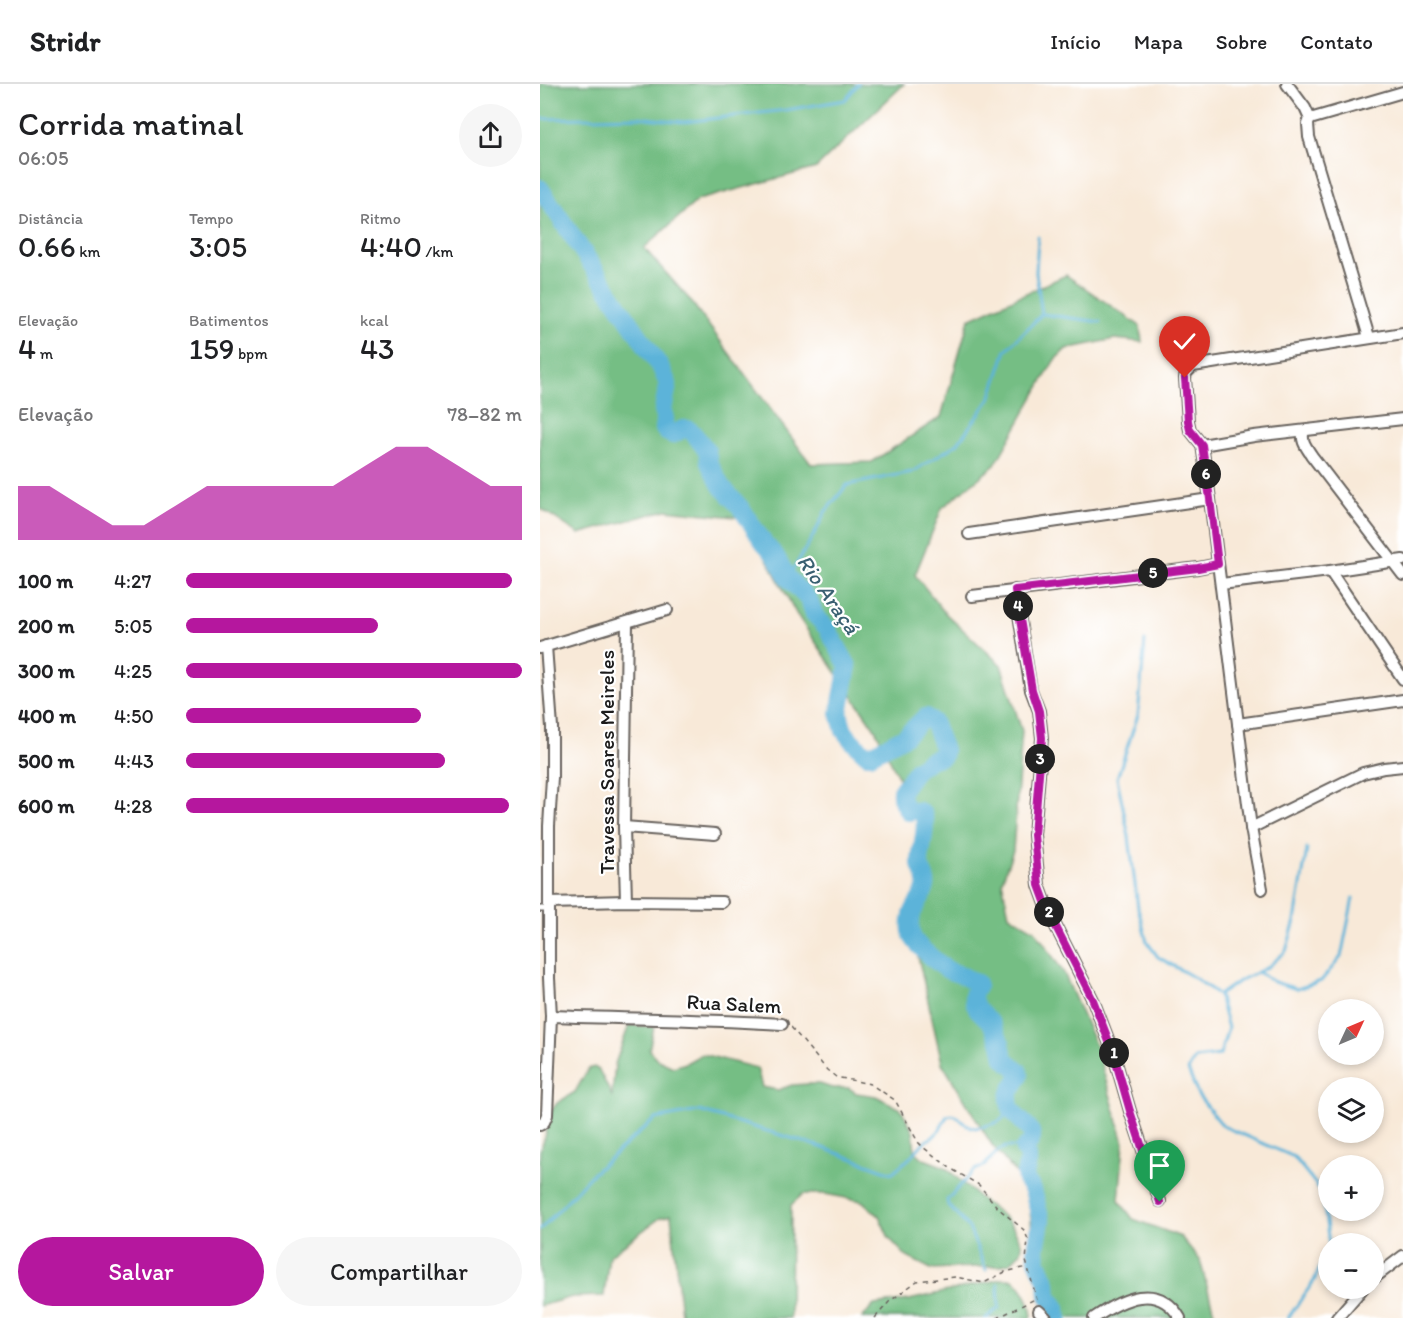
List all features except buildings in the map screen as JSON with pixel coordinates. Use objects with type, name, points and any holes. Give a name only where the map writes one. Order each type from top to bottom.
[{"type":"street","points":[[1287,84],[1305,108],[1310,119],[1309,137],[1369,337]]},
{"type":"street","points":[[1310,119],[1403,92]]},
{"type":"street","points":[[1262,889],[1251,828],[1210,499],[1202,445],[1190,430],[1188,421],[1186,374],[1193,366],[1403,333]]},
{"type":"street","points":[[1202,445],[1233,439],[1403,419]]},
{"type":"street","points":[[1304,431],[1303,441],[1312,456],[1398,561],[1403,575]]},
{"type":"street","points":[[969,534],[1210,499]]},
{"type":"street","points":[[1221,584],[1330,572],[1398,561]]},
{"type":"street","points":[[972,596],[1218,564]]},
{"type":"street","points":[[1330,572],[1403,679]]},
{"type":"street","points":[[1015,590],[1032,690],[1039,711],[1042,738],[1034,835],[1039,885],[1050,915],[1097,1010],[1113,1052],[1160,1202]]},
{"type":"street","points":[[542,1124],[548,1109],[545,1051],[551,1016],[544,978],[545,826],[552,777],[552,727],[543,647],[667,610]]},
{"type":"street","name":"Travessa Soares Meireles","points":[[626,901],[624,828],[627,623]]},
{"type":"street","points":[[1238,724],[1403,700]]},
{"type":"street","points":[[1251,828],[1363,773],[1403,766]]},
{"type":"street","points":[[624,828],[715,834]]},
{"type":"street","points":[[546,907],[626,901],[722,902]]},
{"type":"street","name":"Rua Salem","points":[[551,1016],[732,1020],[782,1024]]},
{"type":"street","points":[[1384,1270],[1403,1256]]},
{"type":"street","points":[[1096,1317],[1117,1304],[1141,1296],[1156,1297],[1166,1302],[1175,1309],[1180,1318]]},
{"type":"street","points":[[1337,1318],[1353,1299]]},
{"type":"path","name":"Rua Salem","points":[[782,1024],[790,1026],[827,1070],[836,1077],[870,1084],[895,1100],[918,1142],[964,1177],[979,1185],[998,1208],[1016,1222],[1028,1239],[1026,1261],[1033,1286]]},
{"type":"path","points":[[875,1318],[889,1302],[917,1281],[956,1277],[984,1283],[1005,1272],[1028,1267]]},
{"type":"path","points":[[997,1318],[1036,1298]]},
{"type":"green space","points":[[540,84],[904,84],[816,168],[698,200],[644,248],[690,300],[811,464],[872,462],[941,417],[969,319],[1066,275],[1140,326],[1142,342],[1115,339],[1066,349],[1054,361],[995,465],[942,508],[915,575],[945,613],[1001,665],[1022,731],[1013,850],[1002,881],[1009,915],[1035,930],[1064,973],[1096,1046],[1124,1143],[1119,1200],[1133,1219],[1181,1237],[1200,1260],[1214,1318],[1065,1318],[1035,1266],[1028,1188],[992,1145],[942,1063],[912,930],[927,836],[875,729],[797,615],[745,518],[666,510],[579,534],[540,508]]},
{"type":"green space","points":[[629,1025],[654,1027],[649,1050],[658,1060],[673,1067],[702,1054],[757,1068],[762,1087],[778,1090],[792,1085],[820,1084],[832,1088],[849,1088],[856,1093],[876,1096],[901,1109],[913,1131],[915,1151],[924,1159],[945,1167],[1007,1220],[1022,1245],[1021,1252],[1010,1263],[999,1266],[931,1269],[907,1257],[889,1238],[879,1216],[862,1201],[825,1194],[803,1194],[791,1205],[790,1318],[685,1318],[681,1315],[671,1215],[660,1218],[609,1256],[604,1296],[572,1297],[540,1306],[540,1151],[551,1111],[557,1103],[575,1092],[588,1069],[594,1067],[599,1070],[612,1096],[615,1064]]},
{"type":"green space","points":[[1001,1279],[1013,1279],[1020,1287],[1028,1300],[1032,1316],[1029,1318],[862,1318],[874,1305],[909,1300]]},
{"type":"waterway","points":[[540,119],[637,117],[684,122],[786,110],[845,100],[858,84]]},
{"type":"waterway","name":"Rio Araçá","points":[[540,188],[661,368],[668,384],[663,410],[664,429],[672,435],[688,429],[698,439],[707,451],[709,463],[721,486],[740,507],[764,543],[775,555],[788,578],[809,600],[814,614],[827,628],[848,666],[839,713],[844,731],[867,755],[870,755],[904,737],[926,717],[933,722],[944,750],[943,756],[930,760],[916,770],[901,791],[901,797],[909,812],[919,811],[923,814],[925,827],[920,864],[926,886],[913,912],[911,933],[919,946],[939,964],[977,983],[978,986],[973,995],[974,1003],[991,1023],[1001,1043],[1004,1058],[1019,1071],[1020,1075],[1012,1088],[1009,1104],[1031,1132],[1031,1141],[1024,1149],[1028,1157],[1025,1174],[1033,1190],[1041,1221],[1036,1249],[1037,1260],[1047,1283],[1048,1296],[1056,1306],[1059,1318]]},
{"type":"waterway","points":[[1038,237],[1036,273],[1042,314]]},
{"type":"waterway","points":[[788,578],[825,512],[847,485],[912,472],[957,444],[990,399],[1006,350],[1042,314],[1100,322]]},
{"type":"waterway","points":[[1145,641],[1138,715],[1117,778],[1129,837],[1138,908],[1147,942],[1158,957],[1219,995],[1228,1028],[1220,1055],[1195,1058],[1188,1070],[1198,1095],[1223,1126],[1294,1157],[1322,1192],[1328,1233]]},
{"type":"waterway","points":[[1219,995],[1239,981],[1268,967],[1286,951],[1295,921],[1307,849]]},
{"type":"waterway","points":[[1258,972],[1274,982],[1297,989],[1321,981],[1341,957],[1353,898]]},
{"type":"waterway","points":[[540,1230],[592,1174],[655,1119],[699,1111],[818,1146],[892,1173],[939,1131],[947,1116],[958,1117],[968,1126],[978,1128],[1001,1120],[1009,1106]]},
{"type":"waterway","points":[[986,1270],[969,1228],[948,1205],[947,1200],[975,1170],[984,1166],[999,1150],[1006,1147],[1025,1147]]},
{"type":"waterway","points":[[1288,1318],[1318,1272]]},
{"type":"waterway","points":[[986,1318],[999,1308],[998,1284]]},
{"type":"waterway","points":[[1211,1318],[1221,1315],[1231,1318]]},
{"type":"route","points":[[1160,1202],[1113,1052],[1093,1000],[1050,915],[1039,885],[1034,835],[1042,738],[1039,711],[1032,690],[1015,590],[1218,564],[1202,445],[1190,430],[1185,378]]}]
